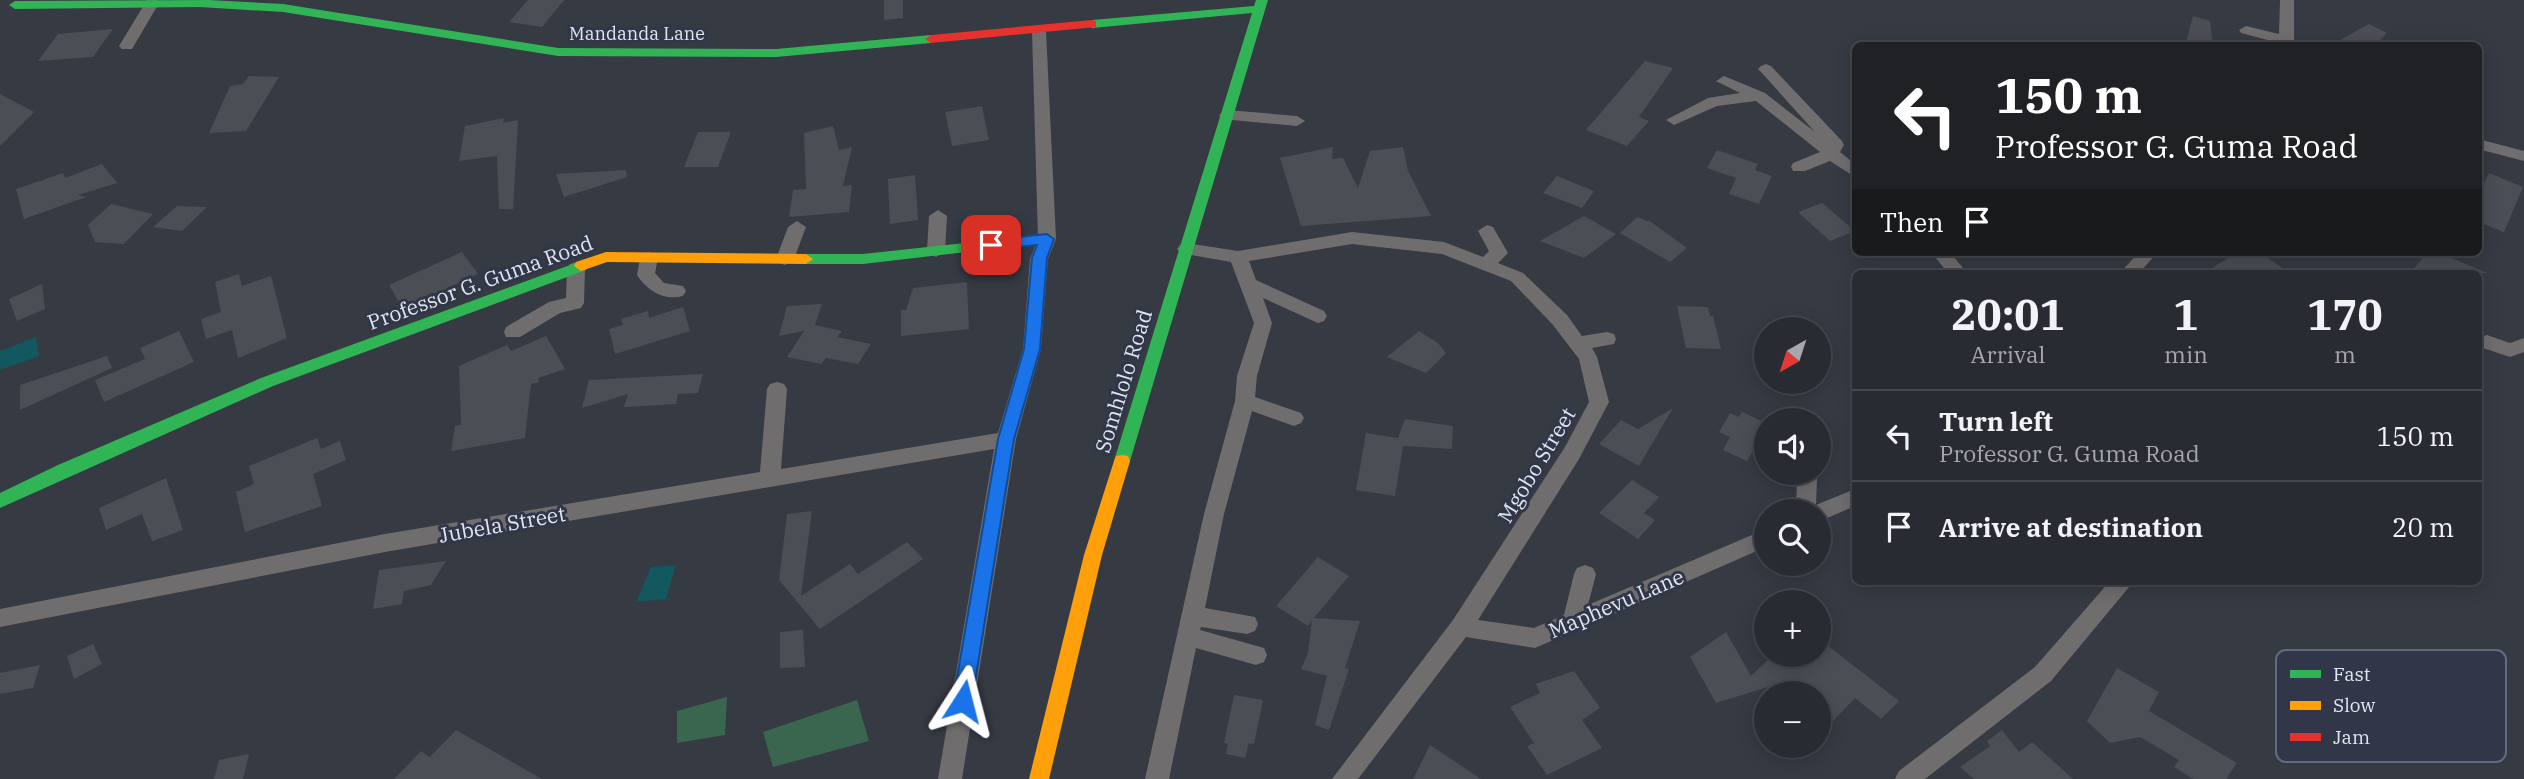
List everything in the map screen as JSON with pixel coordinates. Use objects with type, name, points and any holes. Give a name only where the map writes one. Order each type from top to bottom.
[{"type":"street","points":[[2286,42],[2287,0]]},
{"type":"street","points":[[0,17],[18,3]]},
{"type":"street","name":"Mandanda Lane","points":[[18,3],[284,3],[558,52],[776,53],[1039,31],[1261,5]]},
{"type":"street","points":[[127,46],[152,4]]},
{"type":"street","name":"Somhlolo Road","points":[[1040,779],[1093,555],[1261,5]]},
{"type":"street","points":[[2246,30],[2283,42]]},
{"type":"street","points":[[950,779],[1006,439],[1032,349],[1040,258],[1047,239],[1039,31]]},
{"type":"street","points":[[1766,69],[1836,145],[1830,154],[1799,167]]},
{"type":"street","points":[[1724,81],[1759,96],[1852,170]]},
{"type":"street","points":[[1674,120],[1714,101],[1759,96]]},
{"type":"street","points":[[1227,115],[1297,121]]},
{"type":"street","points":[[2482,145],[2524,156]]},
{"type":"street","points":[[936,251],[938,216]]},
{"type":"street","points":[[785,259],[797,227]]},
{"type":"street","points":[[1486,264],[1499,253],[1487,231]]},
{"type":"street","name":"Mgobo Street","points":[[1186,249],[1238,257],[1352,238],[1444,248],[1517,277],[1560,320],[1588,357],[1599,402],[1572,453],[1461,627],[1344,779]]},
{"type":"street","name":"Professor G. Guma Road","points":[[0,501],[267,382],[606,257],[863,259],[1047,239]]},
{"type":"street","points":[[1943,256],[1955,270]]},
{"type":"street","points":[[1157,779],[1213,514],[1245,401],[1247,376],[1263,323],[1251,285],[1238,257]]},
{"type":"street","points":[[649,258],[646,275],[659,288],[677,291]]},
{"type":"street","points":[[513,332],[555,307],[575,303],[576,268]]},
{"type":"street","points":[[1251,285],[1318,316]]},
{"type":"street","points":[[1578,343],[1607,339]]},
{"type":"street","points":[[2487,342],[2510,350],[2524,345]]},
{"type":"street","points":[[770,478],[777,389]]},
{"type":"street","points":[[1245,401],[1294,418]]},
{"type":"street","name":"Jubela Street","points":[[0,618],[385,543],[1006,439]]},
{"type":"street","points":[[1831,508],[1852,497]]},
{"type":"street","name":"Maphevu Lane","points":[[1461,627],[1535,638],[1754,543]]},
{"type":"street","points":[[1573,623],[1585,575]]},
{"type":"street","points":[[1907,779],[2043,674],[2120,585]]},
{"type":"street","points":[[1190,626],[1247,624]]},
{"type":"street","points":[[1190,626],[1256,655]]},
{"type":"green space","points":[[727,697],[725,735],[677,743],[677,711]]},
{"type":"green space","points":[[857,700],[869,741],[773,767],[763,732]]},
{"type":"water","points":[[36,337],[39,356],[0,370],[0,351]]},
{"type":"water","points":[[676,565],[666,599],[636,602],[651,567]]},
{"type":"building","points":[[528,0],[564,0],[542,27],[509,22]]},
{"type":"building","points":[[884,0],[903,0],[903,18],[884,20]]},
{"type":"building","points":[[2193,16],[2210,21],[2213,42],[2186,42]]},
{"type":"building","points":[[2369,24],[2387,33],[2379,42],[2336,42]]},
{"type":"building","points":[[113,29],[93,57],[38,61],[58,34]]},
{"type":"building","points":[[1645,61],[1673,68],[1639,117],[1649,121],[1627,146],[1586,130]]},
{"type":"building","points":[[249,76],[279,77],[246,131],[209,133],[230,86],[243,84]]},
{"type":"building","points":[[0,94],[34,112],[0,146]]},
{"type":"building","points":[[982,106],[989,140],[952,146],[945,112]]},
{"type":"building","points":[[504,118],[503,123],[518,120],[513,209],[499,209],[497,156],[459,161],[465,126]]},
{"type":"building","points":[[833,126],[839,150],[852,147],[843,186],[852,185],[849,212],[789,217],[793,190],[806,189],[804,133]]},
{"type":"building","points":[[698,132],[731,132],[718,167],[684,167]]},
{"type":"building","points":[[1333,147],[1332,159],[1343,158],[1358,188],[1370,151],[1403,147],[1408,171],[1431,216],[1301,226],[1280,158]]},
{"type":"building","points":[[1717,150],[1758,164],[1755,170],[1772,176],[1759,204],[1729,194],[1736,178],[1707,168]]},
{"type":"building","points":[[102,164],[117,183],[78,195],[86,197],[24,219],[16,189],[63,173],[65,178]]},
{"type":"building","points":[[626,170],[627,177],[564,197],[556,174]]},
{"type":"building","points":[[2489,173],[2523,187],[2504,232],[2482,224],[2482,187]]},
{"type":"building","points":[[915,175],[918,220],[890,224],[888,179]]},
{"type":"building","points":[[1557,176],[1594,191],[1582,208],[1543,193]]},
{"type":"building","points":[[1822,203],[1852,228],[1852,232],[1830,241],[1798,212]]},
{"type":"building","points":[[111,204],[153,214],[124,244],[95,242],[88,225]]},
{"type":"building","points":[[177,206],[207,207],[182,231],[153,227]]},
{"type":"building","points":[[1584,216],[1616,234],[1584,258],[1540,241]]},
{"type":"building","points":[[1637,217],[1651,222],[1687,248],[1670,262],[1620,233]]},
{"type":"building","points":[[462,252],[478,274],[403,309],[389,285]]},
{"type":"building","points":[[2232,256],[2265,256],[2286,270],[2209,270]]},
{"type":"building","points":[[2425,256],[2447,256],[2480,270],[2413,270]]},
{"type":"building","points":[[239,274],[242,286],[271,276],[287,338],[238,358],[232,330],[206,339],[201,319],[221,312],[215,282]]},
{"type":"building","points":[[967,282],[969,329],[901,336],[901,310],[906,310],[913,288]]},
{"type":"building","points":[[42,284],[45,309],[17,321],[9,299]]},
{"type":"building","points":[[822,304],[815,325],[842,331],[837,337],[871,344],[858,364],[826,358],[821,364],[787,357],[804,331],[779,336],[787,306]]},
{"type":"building","points":[[1677,306],[1708,307],[1710,316],[1713,316],[1721,349],[1686,348]]},
{"type":"building","points":[[683,307],[690,331],[615,354],[609,329],[623,325],[621,319],[648,311],[649,318]]},
{"type":"building","points":[[179,331],[194,362],[104,402],[95,380],[145,359],[140,348]]},
{"type":"building","points":[[1419,331],[1438,343],[1446,353],[1426,373],[1387,357]]},
{"type":"building","points":[[546,336],[565,369],[538,378],[539,382],[531,384],[525,438],[451,451],[455,426],[461,425],[459,366],[507,345],[511,351]]},
{"type":"building","points":[[107,356],[112,368],[20,410],[20,385]]},
{"type":"building","points":[[703,374],[698,393],[678,394],[676,404],[624,407],[628,394],[582,408],[589,380]]},
{"type":"building","points":[[1673,408],[1639,466],[1599,444],[1621,420],[1638,429]]},
{"type":"building","points":[[1742,412],[1754,418],[1754,449],[1747,461],[1723,450],[1730,437],[1719,432],[1730,413],[1739,417]]},
{"type":"building","points":[[1405,419],[1453,426],[1452,449],[1403,446],[1395,496],[1356,490],[1366,433],[1398,438]]},
{"type":"building","points":[[317,438],[321,449],[340,441],[346,460],[313,474],[322,506],[245,532],[236,492],[254,484],[249,466]]},
{"type":"building","points":[[166,478],[183,530],[152,541],[142,514],[106,530],[99,508]]},
{"type":"building","points":[[1632,480],[1659,497],[1644,513],[1655,520],[1638,539],[1599,513]]},
{"type":"building","points":[[812,511],[801,596],[850,564],[858,574],[907,542],[923,559],[820,629],[779,580],[787,514]]},
{"type":"building","points":[[1318,557],[1349,576],[1314,618],[1360,621],[1345,668],[1349,669],[1329,730],[1315,725],[1327,676],[1301,669],[1308,653],[1312,620],[1308,626],[1276,606]]},
{"type":"building","points":[[446,561],[431,585],[404,591],[402,604],[373,609],[379,570]]},
{"type":"building","points":[[803,630],[805,667],[780,668],[780,632]]},
{"type":"building","points":[[1726,632],[1751,676],[1760,667],[1831,667],[1831,648],[1899,701],[1881,719],[1855,698],[1833,721],[1831,681],[1754,681],[1754,691],[1716,703],[1690,657]]},
{"type":"building","points":[[93,644],[102,664],[74,679],[67,656]]},
{"type":"building","points":[[40,665],[33,688],[0,694],[0,673]]},
{"type":"building","points":[[2117,668],[2159,692],[2149,711],[2237,763],[2226,779],[2193,779],[2174,767],[2179,760],[2140,737],[2110,743],[2087,721]]},
{"type":"building","points":[[1574,671],[1600,708],[1582,720],[1602,748],[1547,775],[1527,746],[1534,743],[1510,707],[1540,693],[1536,684]]},
{"type":"building","points":[[1234,695],[1263,700],[1254,744],[1249,743],[1245,758],[1226,754],[1228,744],[1224,743]]},
{"type":"building","points":[[456,730],[542,779],[394,779],[421,751],[430,757]]},
{"type":"building","points":[[2002,730],[2019,752],[2032,742],[2073,779],[1974,779],[1960,767],[1990,746],[1987,741]]},
{"type":"building","points":[[1430,745],[1481,779],[1413,779]]},
{"type":"building","points":[[249,754],[243,779],[214,779],[219,760]]},
{"type":"traffic: fast","points":[[1122,461],[1262,0]]},
{"type":"traffic: fast","points":[[15,5],[199,3],[283,8],[558,52],[776,53],[931,39]]},
{"type":"traffic: fast","points":[[1092,24],[1259,9]]},
{"type":"traffic: fast","points":[[806,259],[863,259],[1047,239]]},
{"type":"traffic: fast","points":[[0,501],[64,470],[267,382],[581,266]]},
{"type":"traffic: slow","points":[[581,266],[606,257],[806,259]]},
{"type":"traffic: slow","points":[[1039,779],[1093,555],[1122,461]]},
{"type":"traffic: jam","points":[[931,39],[1092,24]]},
{"type":"route","points":[[963,701],[1006,439],[1032,349],[1040,258],[1047,239],[991,245]]}]
